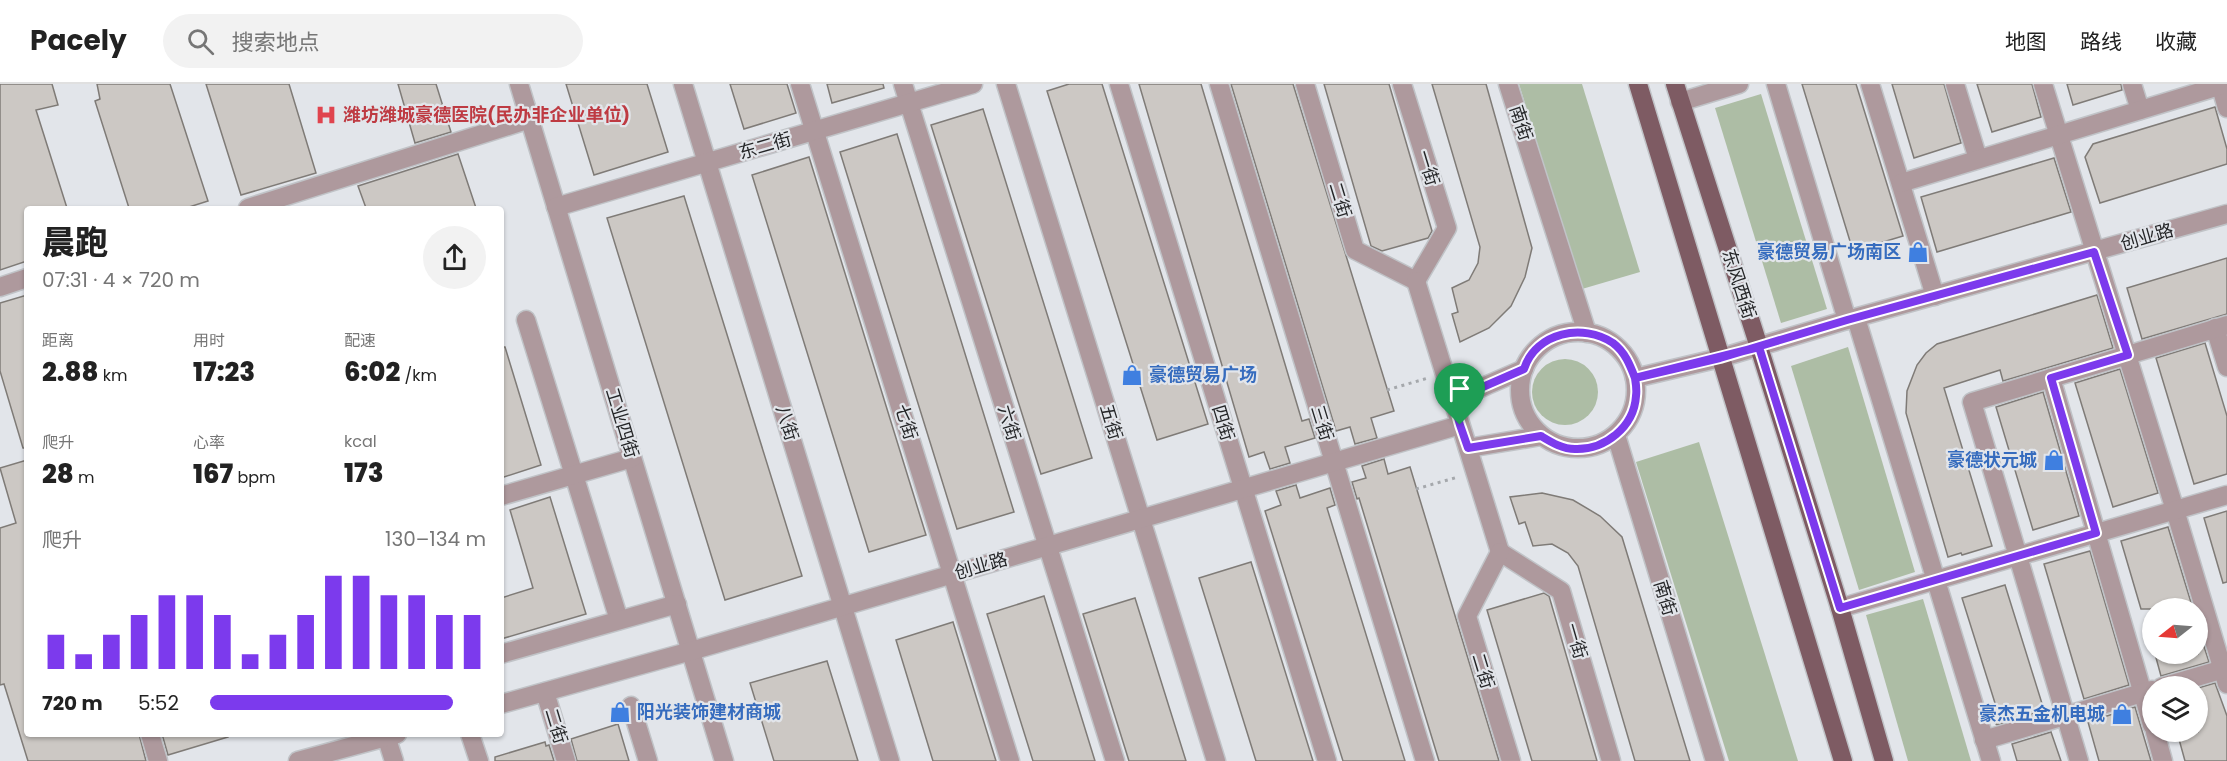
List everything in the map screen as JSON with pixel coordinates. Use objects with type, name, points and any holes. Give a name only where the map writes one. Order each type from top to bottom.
[{"type":"main road","points":[[1638,84],[1843,761]]},
{"type":"main road","name":"东风西街","points":[[1677,93],[1840,608],[1884,761]]},
{"type":"street","name":"工业四街","points":[[519,84],[724,761]]},
{"type":"street","name":"八街","points":[[683,84],[890,761]]},
{"type":"street","name":"七街","points":[[800,84],[1010,761]]},
{"type":"street","name":"六街","points":[[903,84],[1115,761]]},
{"type":"street","name":"东二街","points":[[556,207],[973,84]]},
{"type":"street","name":"五街","points":[[1006,84],[1216,761]]},
{"type":"street","name":"四街","points":[[1119,84],[1327,761]]},
{"type":"street","name":"三街","points":[[1219,84],[1425,761]]},
{"type":"street","name":"二街","points":[[1305,84],[1355,250],[1416,281]]},
{"type":"street","name":"一街","points":[[1402,84],[1447,228],[1416,281]]},
{"type":"street","name":"南街","points":[[1508,84],[1587,333]]},
{"type":"street","points":[[1677,93],[1739,84]]},
{"type":"street","points":[[1776,84],[1936,579],[1991,761]]},
{"type":"street","points":[[1870,84],[1935,296]]},
{"type":"street","points":[[1955,84],[1978,159]]},
{"type":"street","points":[[2043,84],[2226,674],[2208,678]]},
{"type":"street","points":[[2132,84],[2140,110]]},
{"type":"street","points":[[1900,183],[2222,85],[2227,108]]},
{"type":"street","points":[[254,206],[530,119]]},
{"type":"street","name":"创业路","points":[[1635,378],[1720,358],[2227,214]]},
{"type":"street","points":[[0,287],[24,279]]},
{"type":"street","points":[[1416,281],[1500,552]]},
{"type":"street","points":[[526,320],[619,620]]},
{"type":"street","points":[[2079,761],[1972,402],[2221,326],[2227,367]]},
{"type":"street","points":[[1576,332],[1587,333],[1596,334],[1614,344],[1628,359],[1635,378],[1636,398],[1631,415],[1616,435],[1591,448],[1573,449],[1556,445],[1541,436],[1528,420],[1521,401],[1520,381],[1527,362],[1539,346],[1556,336],[1576,332]]},
{"type":"street","points":[[1453,400],[1524,369]]},
{"type":"street","points":[[2051,378],[2096,533],[2143,676]]},
{"type":"street","name":"创业路","points":[[504,703],[691,651],[1460,425]]},
{"type":"street","name":"南街","points":[[1616,435],[1715,761]]},
{"type":"street","points":[[1468,448],[1541,436]]},
{"type":"street","points":[[504,495],[632,458]]},
{"type":"street","points":[[1840,608],[2227,495]]},
{"type":"street","name":"二街","points":[[1500,552],[1467,616],[1511,761]]},
{"type":"street","name":"一街","points":[[1500,552],[1561,591],[1611,761]]},
{"type":"street","points":[[504,653],[677,604]]},
{"type":"street","name":"二街","points":[[545,692],[566,761]]},
{"type":"street","points":[[1984,740],[2142,693]]},
{"type":"street","points":[[631,706],[648,761]]},
{"type":"street","points":[[151,737],[158,761]]},
{"type":"street","points":[[306,760],[385,737]]},
{"type":"street","points":[[392,737],[394,761]]},
{"type":"street","points":[[472,737],[479,761]]},
{"type":"street","points":[[2158,742],[2163,761]]},
{"type":"path","points":[[1387,390],[1436,376]]},
{"type":"path","points":[[1416,489],[1465,475]]},
{"type":"green space","points":[[1519,84],[1582,84],[1640,272],[1582,289]]},
{"type":"green space","points":[[1761,94],[1827,309],[1781,323],[1715,108]]},
{"type":"green space","points":[[1848,347],[1915,572],[1859,590],[1791,366]]},
{"type":"green space","points":[[1571,359],[1589,368],[1596,379],[1598,392],[1596,405],[1589,416],[1578,423],[1559,425],[1541,416],[1534,405],[1532,386],[1541,368],[1552,361]]},
{"type":"green space","points":[[1699,442],[1798,761],[1729,761],[1636,462]]},
{"type":"green space","points":[[1923,599],[1971,761],[1908,761],[1866,615]]},
{"type":"building","points":[[0,84],[52,84],[58,105],[36,110],[66,206],[24,206],[24,262],[0,270]]},
{"type":"building","points":[[97,84],[170,84],[208,201],[192,206],[128,206],[95,101],[100,99]]},
{"type":"building","points":[[206,84],[289,84],[316,173],[241,195]]},
{"type":"building","points":[[398,84],[436,84],[451,132],[415,143]]},
{"type":"building","points":[[566,84],[647,84],[668,152],[594,175]]},
{"type":"building","points":[[730,84],[787,84],[796,113],[744,129]]},
{"type":"building","points":[[827,84],[883,84],[884,88],[832,103]]},
{"type":"building","points":[[1069,84],[1102,84],[1208,424],[1157,440],[1047,91]]},
{"type":"building","points":[[1139,84],[1201,84],[1302,421],[1309,419],[1315,438],[1285,447],[1290,463],[1270,469],[1264,452],[1249,457]]},
{"type":"building","points":[[1231,84],[1293,84],[1394,411],[1371,418],[1377,438],[1355,444],[1350,427],[1336,431]]},
{"type":"building","points":[[1324,84],[1389,84],[1432,231],[1428,238],[1382,251],[1371,246]]},
{"type":"building","points":[[1432,84],[1486,84],[1532,248],[1525,277],[1511,306],[1489,328],[1460,342],[1452,314],[1458,312],[1452,288],[1469,280],[1478,263],[1480,247]]},
{"type":"building","points":[[1802,84],[1856,84],[1903,236],[1853,251]]},
{"type":"building","points":[[1892,84],[1944,84],[1961,143],[1914,158]]},
{"type":"building","points":[[1977,84],[2032,84],[2041,117],[1992,132]]},
{"type":"building","points":[[2067,84],[2121,84],[2122,90],[2073,105]]},
{"type":"building","points":[[2215,107],[2227,149],[2227,164],[2100,203],[2085,157],[2093,144]]},
{"type":"building","points":[[983,109],[1092,458],[1041,474],[931,125]]},
{"type":"building","points":[[897,134],[1014,512],[957,529],[840,152]]},
{"type":"building","points":[[458,154],[475,206],[365,206],[358,186]]},
{"type":"building","points":[[809,157],[926,535],[869,552],[752,175]]},
{"type":"building","points":[[2054,158],[2071,212],[1937,252],[1921,197]]},
{"type":"building","points":[[684,196],[802,576],[725,600],[607,218]]},
{"type":"building","points":[[2227,258],[2227,314],[2142,339],[2127,288]]},
{"type":"building","points":[[2097,295],[2113,348],[2003,381],[2000,370],[1944,388],[1992,546],[1948,557],[1906,413],[1907,391],[1917,365],[1937,344]]},
{"type":"building","points":[[24,296],[24,448],[0,371],[0,303]]},
{"type":"building","points":[[2205,343],[2227,416],[2227,474],[2194,484],[2156,358]]},
{"type":"building","points":[[504,347],[505,347],[541,465],[504,477]]},
{"type":"building","points":[[2120,369],[2158,493],[2113,507],[2075,383]]},
{"type":"building","points":[[2043,392],[2079,516],[2033,530],[1996,407]]},
{"type":"building","points":[[1384,459],[1388,474],[1410,467],[1499,761],[1439,761],[1359,498],[1357,499],[1352,482],[1366,478],[1362,466]]},
{"type":"building","points":[[24,461],[24,737],[140,737],[146,761],[28,761],[4,684],[0,685],[0,528],[16,523],[0,468]]},
{"type":"building","points":[[1296,485],[1300,498],[1330,488],[1335,505],[1327,508],[1405,761],[1343,761],[1265,511],[1281,505],[1276,491]]},
{"type":"building","points":[[1542,493],[1573,500],[1600,516],[1622,537],[1690,761],[1635,761],[1578,566],[1568,553],[1552,544],[1533,546],[1525,522],[1519,524],[1510,497]]},
{"type":"building","points":[[550,497],[586,614],[504,638],[504,597],[533,588],[510,510]]},
{"type":"building","points":[[2227,511],[2227,582],[2223,583],[2204,518]]},
{"type":"building","points":[[2168,527],[2190,598],[2142,598],[2141,609],[2121,541]]},
{"type":"building","points":[[2090,551],[2129,685],[2084,699],[2044,564]]},
{"type":"building","points":[[1251,562],[1313,761],[1256,761],[1199,578]]},
{"type":"building","points":[[2005,585],[2044,710],[1997,725],[1993,721],[2000,719],[1962,598]]},
{"type":"building","points":[[1544,593],[1549,596],[1597,761],[1532,761],[1487,610]]},
{"type":"building","points":[[1044,596],[1095,761],[1033,761],[987,614]]},
{"type":"building","points":[[1135,598],[1186,761],[1129,761],[1083,614]]},
{"type":"building","points":[[953,622],[996,761],[933,761],[896,640]]},
{"type":"building","points":[[827,661],[858,761],[774,761],[750,683]]},
{"type":"building","points":[[2158,664],[2202,664],[2161,676]]},
{"type":"building","points":[[2215,683],[2227,716],[2227,761],[2185,761],[2180,742],[2208,742],[2208,685]]},
{"type":"building","points":[[2135,707],[2142,731],[2142,742],[2145,742],[2151,761],[2099,761],[2088,722]]},
{"type":"building","points":[[618,724],[629,761],[577,761],[571,739]]},
{"type":"building","points":[[2051,732],[2061,761],[2017,761],[2012,744]]},
{"type":"building","points":[[163,737],[228,737],[168,755]]},
{"type":"building","points":[[545,742],[546,746],[549,745],[554,761],[495,761],[495,757]]},
{"type":"place","name":"潍坊潍城豪德医院(民办非企业单位)","points":[[326,115]]},
{"type":"place","name":"豪德贸易广场南区","points":[[1918,252]]},
{"type":"place","name":"豪德贸易广场","points":[[1132,375]]},
{"type":"place","name":"豪德状元城","points":[[2054,460]]},
{"type":"place","name":"阳光装饰建材商城","points":[[620,712]]},
{"type":"place","name":"豪杰五金机电城","points":[[2122,714]]},
{"type":"route","points":[[1460,425],[1453,400],[1524,369],[1539,346],[1556,336],[1576,332],[1596,334],[1614,344],[1628,359],[1635,378],[1720,358],[1759,347],[1840,608],[2096,533],[2051,378],[2128,355],[2094,252],[1847,320],[1720,358],[1635,378],[1636,398],[1631,415],[1622,430],[1608,441],[1591,448],[1573,449],[1556,445],[1541,436],[1468,448],[1460,425]]}]
